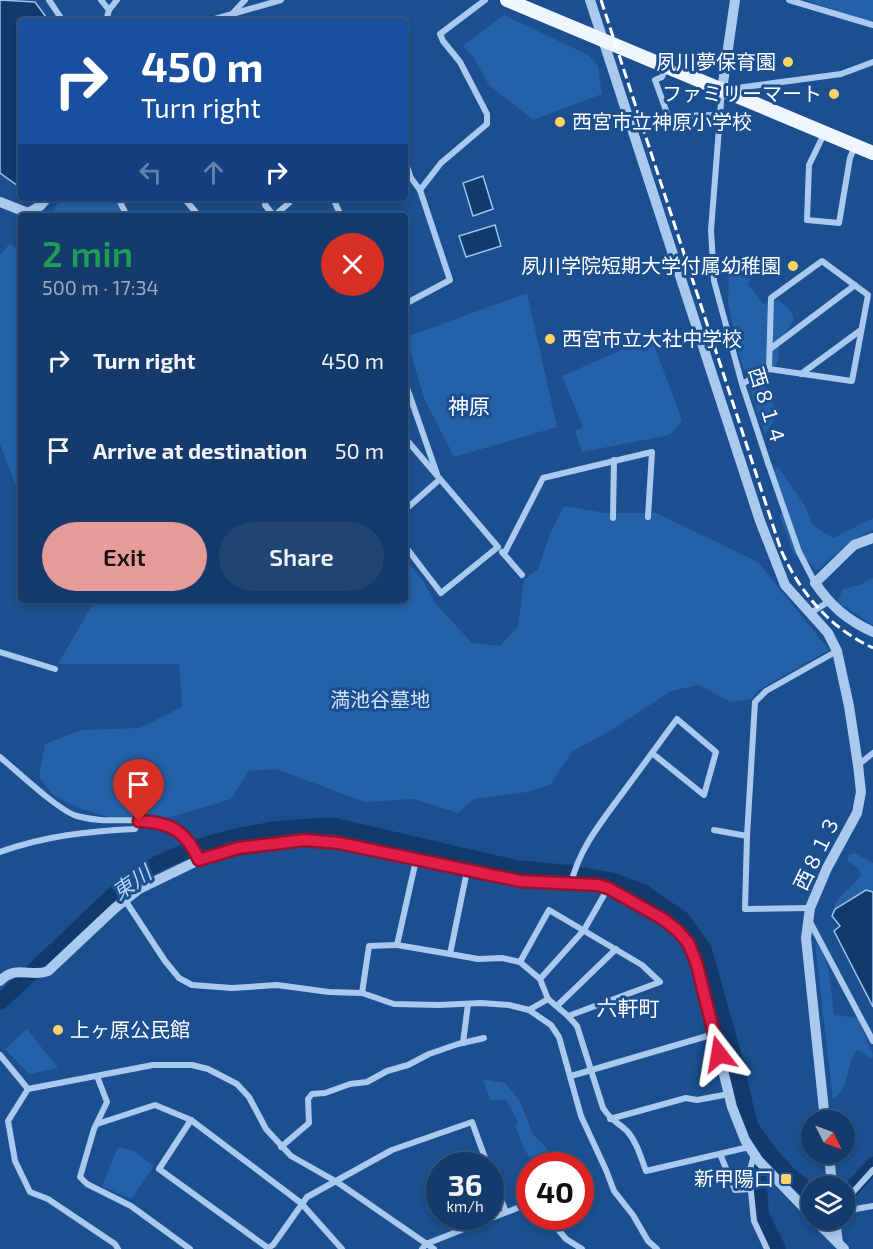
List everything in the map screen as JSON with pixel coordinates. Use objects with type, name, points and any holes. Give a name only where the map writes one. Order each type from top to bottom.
[{"type":"main road","points":[[507,0],[873,153]]},
{"type":"street","points":[[49,0],[61,18]]},
{"type":"street","points":[[101,0],[109,10]]},
{"type":"street","points":[[107,18],[109,10],[117,0]]},
{"type":"street","points":[[233,13],[245,0]]},
{"type":"street","points":[[217,18],[281,0]]},
{"type":"street","points":[[420,190],[441,163],[487,124],[487,114],[460,62],[440,34],[485,0]]},
{"type":"street","name":"西８１３","points":[[590,0],[760,521],[785,585],[828,633],[837,651],[849,706],[861,792],[857,813],[827,868],[809,913],[806,938],[824,1110]]},
{"type":"street","points":[[735,0],[722,90],[841,74],[873,62]]},
{"type":"street","points":[[789,0],[873,25]]},
{"type":"street","points":[[666,66],[662,77],[655,80],[668,116],[720,115]]},
{"type":"street","name":"西８１４","points":[[722,90],[711,230],[714,281],[742,384],[799,552],[814,583]]},
{"type":"street","points":[[824,133],[809,165],[807,220],[839,223],[850,158],[855,146]]},
{"type":"street","points":[[408,170],[420,190],[450,280],[408,302]]},
{"type":"street","points":[[2,201],[28,213],[44,201]]},
{"type":"street","points":[[186,201],[196,213]]},
{"type":"street","points":[[277,213],[289,201]]},
{"type":"street","points":[[742,384],[769,369],[852,381],[868,295],[822,261],[771,298],[769,369]]},
{"type":"street","points":[[770,349],[855,285]]},
{"type":"street","points":[[800,374],[861,330]]},
{"type":"street","points":[[408,391],[439,480]]},
{"type":"street","points":[[408,442],[522,575]]},
{"type":"street","points":[[504,554],[543,478],[652,452],[648,517]]},
{"type":"street","points":[[613,518],[614,460]]},
{"type":"street","points":[[408,507],[439,480]]},
{"type":"street","points":[[873,538],[854,545],[814,583],[828,602],[854,622],[873,632]]},
{"type":"street","points":[[408,550],[441,593],[498,547]]},
{"type":"street","points":[[809,614],[828,602]]},
{"type":"street","points":[[837,651],[766,691],[755,702],[745,909],[809,913],[873,1041]]},
{"type":"street","points":[[0,652],[55,669]]},
{"type":"street","points":[[571,884],[575,867],[593,832],[677,719],[716,752],[704,795],[652,753]]},
{"type":"street","points":[[858,765],[873,753]]},
{"type":"street","points":[[0,758],[64,810],[77,816],[158,822],[171,827],[192,844],[197,856]]},
{"type":"street","points":[[0,852],[27,843],[90,831],[135,829],[139,821]]},
{"type":"street","points":[[714,830],[747,836]]},
{"type":"street","points":[[0,981],[7,974],[22,971],[42,974],[52,968],[125,900],[155,880],[197,856],[238,848],[305,840],[339,843],[520,881],[608,888],[663,919],[689,944],[697,965],[729,1094],[757,1158],[801,1204]]},
{"type":"street","points":[[397,945],[416,860]]},
{"type":"street","points":[[450,954],[467,871]]},
{"type":"street","points":[[540,979],[584,930],[608,888]]},
{"type":"street","points":[[125,900],[165,961],[179,978],[192,985],[232,988],[277,985],[329,992],[362,993],[394,1004],[509,1005],[529,1010],[551,1025],[559,1037],[581,1116],[614,1191],[633,1215],[648,1241],[657,1249]]},
{"type":"street","points":[[520,962],[549,910],[642,965],[660,982],[568,1016]]},
{"type":"street","points":[[362,993],[369,946],[397,945],[478,959],[502,958],[520,962],[540,979],[548,999],[577,1026],[603,1108],[610,1119],[632,1137],[646,1171],[720,1154],[757,1158]]},
{"type":"street","points":[[557,1006],[616,949]]},
{"type":"street","points":[[529,1010],[548,999]]},
{"type":"street","points":[[463,1042],[468,1004]]},
{"type":"street","points":[[571,1076],[714,1034]]},
{"type":"street","points":[[281,1147],[309,1123],[308,1099],[312,1094],[367,1082],[429,1054],[463,1042],[484,1038]]},
{"type":"street","points":[[0,1055],[28,1089]]},
{"type":"street","points":[[118,1249],[115,1244],[48,1199],[30,1192],[15,1161],[8,1121],[28,1089],[172,1063],[208,1069],[237,1084],[249,1097],[266,1129],[291,1156],[337,1182],[424,1246],[434,1249]]},
{"type":"street","points":[[97,1076],[107,1102],[97,1124],[80,1178],[87,1184],[131,1206],[190,1249]]},
{"type":"street","points":[[610,1119],[686,1098],[697,1100],[729,1094]]},
{"type":"street","points":[[97,1124],[155,1105],[191,1120],[302,1203],[342,1249]]},
{"type":"street","points":[[191,1120],[159,1169],[268,1248],[273,1245],[307,1197],[392,1150],[472,1122],[484,1152]]},
{"type":"street","points":[[720,1154],[735,1190],[751,1189]]},
{"type":"street","points":[[757,1158],[749,1173],[754,1221],[768,1249]]},
{"type":"street","points":[[855,1191],[872,1173]]},
{"type":"street","points":[[855,1209],[873,1206]]},
{"type":"street","points":[[504,1207],[506,1212]]},
{"type":"street","points":[[424,1246],[516,1208]]},
{"type":"street","points":[[559,1230],[566,1239],[582,1249]]},
{"type":"street","points":[[824,1230],[840,1247]]},
{"type":"street","points":[[837,1230],[840,1247]]},
{"type":"green space","points":[[805,0],[873,0],[873,20],[865,20]]},
{"type":"green space","points":[[504,15],[588,55],[598,66],[602,94],[533,120],[489,85],[474,58],[463,46]]},
{"type":"green space","points":[[60,201],[116,201],[123,213],[50,213]]},
{"type":"green space","points":[[10,243],[18,248],[18,491],[0,444],[0,255]]},
{"type":"green space","points":[[729,267],[753,273],[748,284],[763,304],[778,300],[792,313],[792,323],[779,347],[778,361],[764,381],[777,414],[765,435],[738,351],[728,302]]},
{"type":"green space","points":[[527,293],[557,427],[454,457],[424,398],[408,344],[408,336]]},
{"type":"green space","points":[[651,337],[682,420],[670,435],[582,452],[575,431],[583,427],[562,376]]},
{"type":"green space","points":[[778,467],[805,506],[813,525],[833,538],[873,518],[873,530],[851,541],[816,571],[808,561],[794,554],[780,517],[784,502],[773,471]]},
{"type":"green space","name":"満池谷墓地","points":[[564,506],[605,513],[656,513],[758,562],[829,650],[759,690],[751,699],[731,702],[699,685],[671,691],[610,731],[573,751],[550,785],[527,792],[474,799],[458,813],[414,799],[365,802],[276,769],[249,771],[231,799],[172,817],[109,817],[79,808],[53,795],[39,777],[45,744],[81,730],[140,728],[182,707],[179,664],[58,664],[93,603],[408,603],[408,563],[424,582],[435,603],[472,643],[500,646],[518,627],[524,579],[538,569],[550,534]]},
{"type":"green space","points":[[873,578],[873,625],[837,602],[843,589]]},
{"type":"green space","points":[[855,853],[873,863],[873,891],[866,890],[834,908],[838,899],[861,875],[858,868],[848,861],[848,855]]},
{"type":"green space","points":[[815,943],[827,966],[834,1015],[858,1018],[873,1055],[872,1059],[857,1050],[843,1089],[833,1099]]},
{"type":"green space","points":[[27,1029],[58,1068],[29,1074],[5,1049]]},
{"type":"green space","points":[[483,1079],[505,1083],[520,1101],[533,1135],[545,1146],[548,1152],[526,1152],[515,1125],[518,1122],[506,1100],[490,1100]]},
{"type":"green space","points":[[118,1147],[134,1151],[154,1166],[131,1199],[102,1186]]},
{"type":"shaded area","points":[[0,0],[35,2],[47,18],[18,18],[18,186],[0,173]]},
{"type":"shaded area","points":[[483,176],[493,209],[473,216],[463,183]]},
{"type":"shaded area","points":[[495,225],[501,246],[466,257],[459,236]]},
{"type":"shaded area","points":[[866,890],[873,892],[873,1007],[834,931],[840,926],[832,916],[835,909]]},
{"type":"waterway","name":"東川","points":[[0,1002],[124,885],[141,873],[192,849],[264,831],[335,826],[516,868],[568,873],[614,881],[643,892],[682,919],[704,950],[750,1126],[770,1154],[801,1184]]},
{"type":"waterway","name":"東川","points":[[770,1154],[758,1175],[761,1215],[778,1249]]},
{"type":"waterway","points":[[855,1185],[873,1165]]},
{"type":"railway","points":[[601,0],[781,550],[797,581],[818,608],[843,630],[873,648]]},
{"type":"place","name":"夙川夢保育園","points":[[788,62]]},
{"type":"place","name":"ファミリーマート","points":[[834,94]]},
{"type":"place","name":"西宮市立神原小学校","points":[[560,122]]},
{"type":"place","name":"夙川学院短期大学付属幼稚園","points":[[793,266]]},
{"type":"place","name":"西宮市立大社中学校","points":[[550,339]]},
{"type":"place","name":"上ヶ原公民館","points":[[58,1030]]},
{"type":"place","name":"新甲陽口","points":[[786,1179]]},
{"type":"district","name":"神原","points":[[469,407]]},
{"type":"district","name":"六軒町","points":[[628,1009]]},
{"type":"route","points":[[139,821],[158,822],[171,827],[192,844],[199,860],[238,848],[305,840],[339,843],[520,881],[598,885],[608,888],[663,919],[689,944],[697,965],[719,1054]]}]
